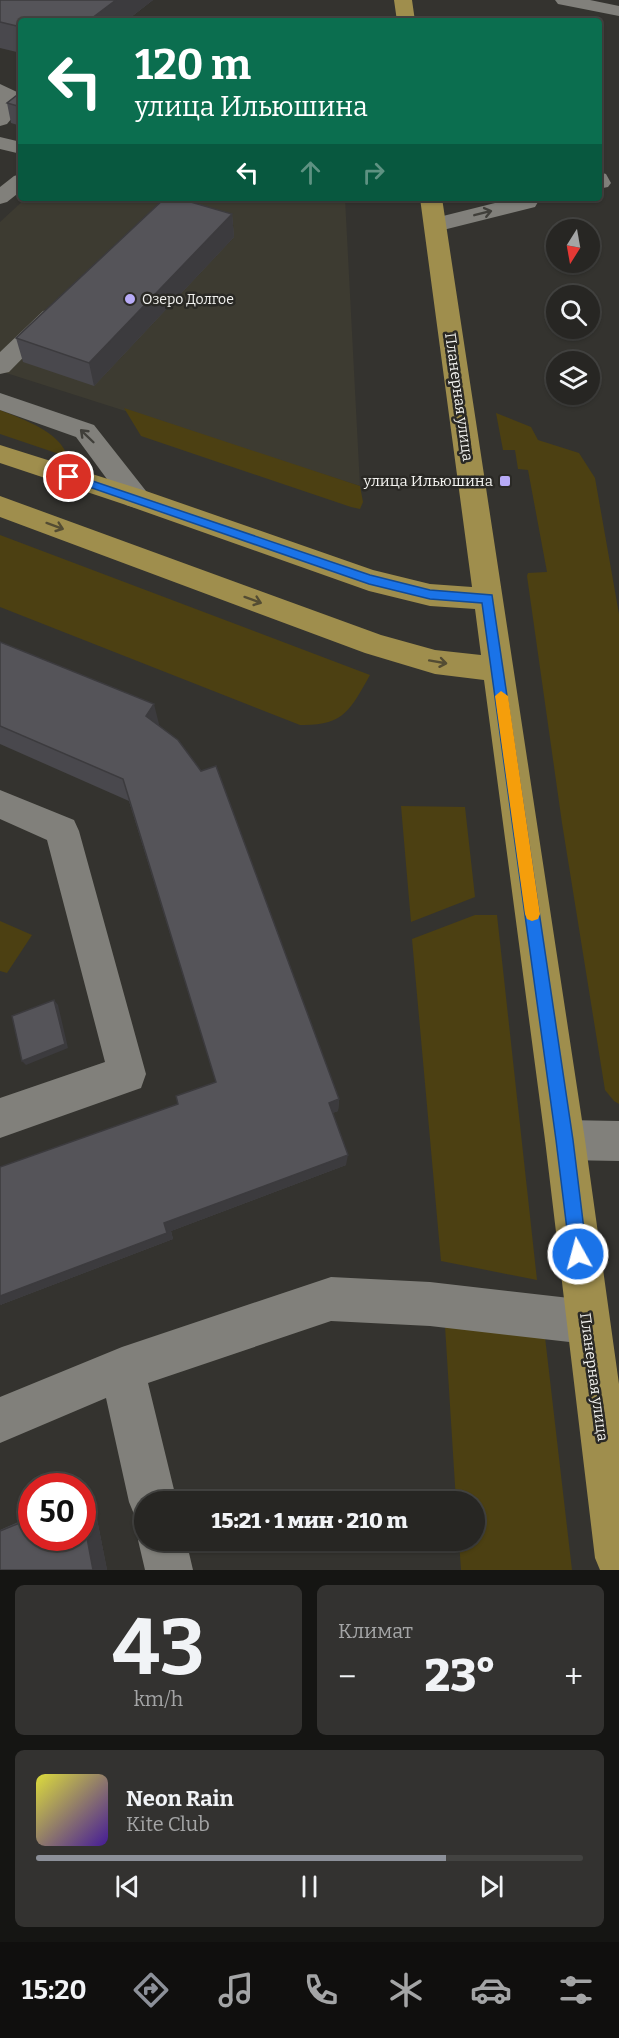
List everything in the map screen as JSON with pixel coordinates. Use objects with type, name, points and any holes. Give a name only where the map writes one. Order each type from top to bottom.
[{"type":"main road","points":[[403,0],[406,18]]},
{"type":"main road","name":"Планерная улица","points":[[431,201],[565,1140],[619,1558]]},
{"type":"main road","points":[[0,454],[136,498],[369,580],[430,595],[488,598]]},
{"type":"main road","points":[[0,506],[376,645],[435,662],[498,669]]},
{"type":"street","points":[[564,0],[619,11]]},
{"type":"street","points":[[0,90],[10,96],[11,106],[0,120]]},
{"type":"street","points":[[0,143],[18,147]]},
{"type":"street","points":[[0,198],[18,183]]},
{"type":"street","points":[[435,225],[519,201]]},
{"type":"street","points":[[0,366],[65,303]]},
{"type":"street","points":[[0,401],[85,431],[136,498]]},
{"type":"street","points":[[0,804],[62,831],[127,1074],[0,1118]]},
{"type":"street","points":[[565,1140],[619,1142]]},
{"type":"street","points":[[0,1420],[122,1369],[331,1299],[430,1304],[587,1322]]},
{"type":"street","points":[[122,1369],[150,1491]]},
{"type":"street","points":[[165,1551],[169,1570]]},
{"type":"shaded area","points":[[23,201],[345,201],[360,486],[0,371],[0,222]]},
{"type":"shaded area","points":[[124,408],[360,486],[363,502],[360,509],[351,507],[141,436]]},
{"type":"shaded area","points":[[0,410],[30,422],[49,433],[57,440],[68,457],[0,434]]},
{"type":"shaded area","points":[[496,413],[531,427],[538,440],[579,453],[595,478],[619,614],[619,1104],[605,1090],[562,823],[527,576],[528,573],[547,572],[528,470],[518,469],[515,450],[503,450]]},
{"type":"shaded area","points":[[0,535],[370,675],[357,698],[344,714],[327,723],[300,725],[0,607]]},
{"type":"shaded area","points":[[401,806],[465,807],[475,897],[411,922]]},
{"type":"shaded area","points":[[475,915],[497,915],[537,1280],[441,1261],[412,939]]},
{"type":"shaded area","points":[[0,921],[32,935],[7,973],[0,971]]},
{"type":"shaded area","points":[[445,1326],[545,1337],[572,1570],[461,1570],[460,1551],[485,1551],[485,1491],[455,1491]]},
{"type":"building","points":[[0,0],[116,0],[92,18],[18,18],[18,26],[0,22]]},
{"type":"building","points":[[18,94],[18,106],[7,103]]},
{"type":"building","name":"Озеро Долгое","points":[[162,201],[187,201],[232,214],[89,363],[16,338]]},
{"type":"building","points":[[0,642],[154,704],[146,716],[178,740],[201,771],[216,766],[339,1099],[329,1103],[348,1155],[164,1223],[167,1233],[0,1296],[0,1167],[178,1104],[176,1096],[216,1082],[123,779],[0,726]]},
{"type":"building","points":[[54,1000],[65,1044],[22,1061],[12,1016]]},
{"type":"building","points":[[18,1524],[18,1551],[89,1551],[93,1570],[0,1570],[0,1531]]},
{"type":"slow traffic","points":[[501,696],[532,914]]},
{"type":"place","name":"Озеро Долгое","points":[[130,299]]},
{"type":"place","name":"улица Ильюшина","points":[[505,481]]},
{"type":"route","points":[[69,477],[136,498],[369,580],[430,595],[488,598],[565,1140],[578,1254]]}]
